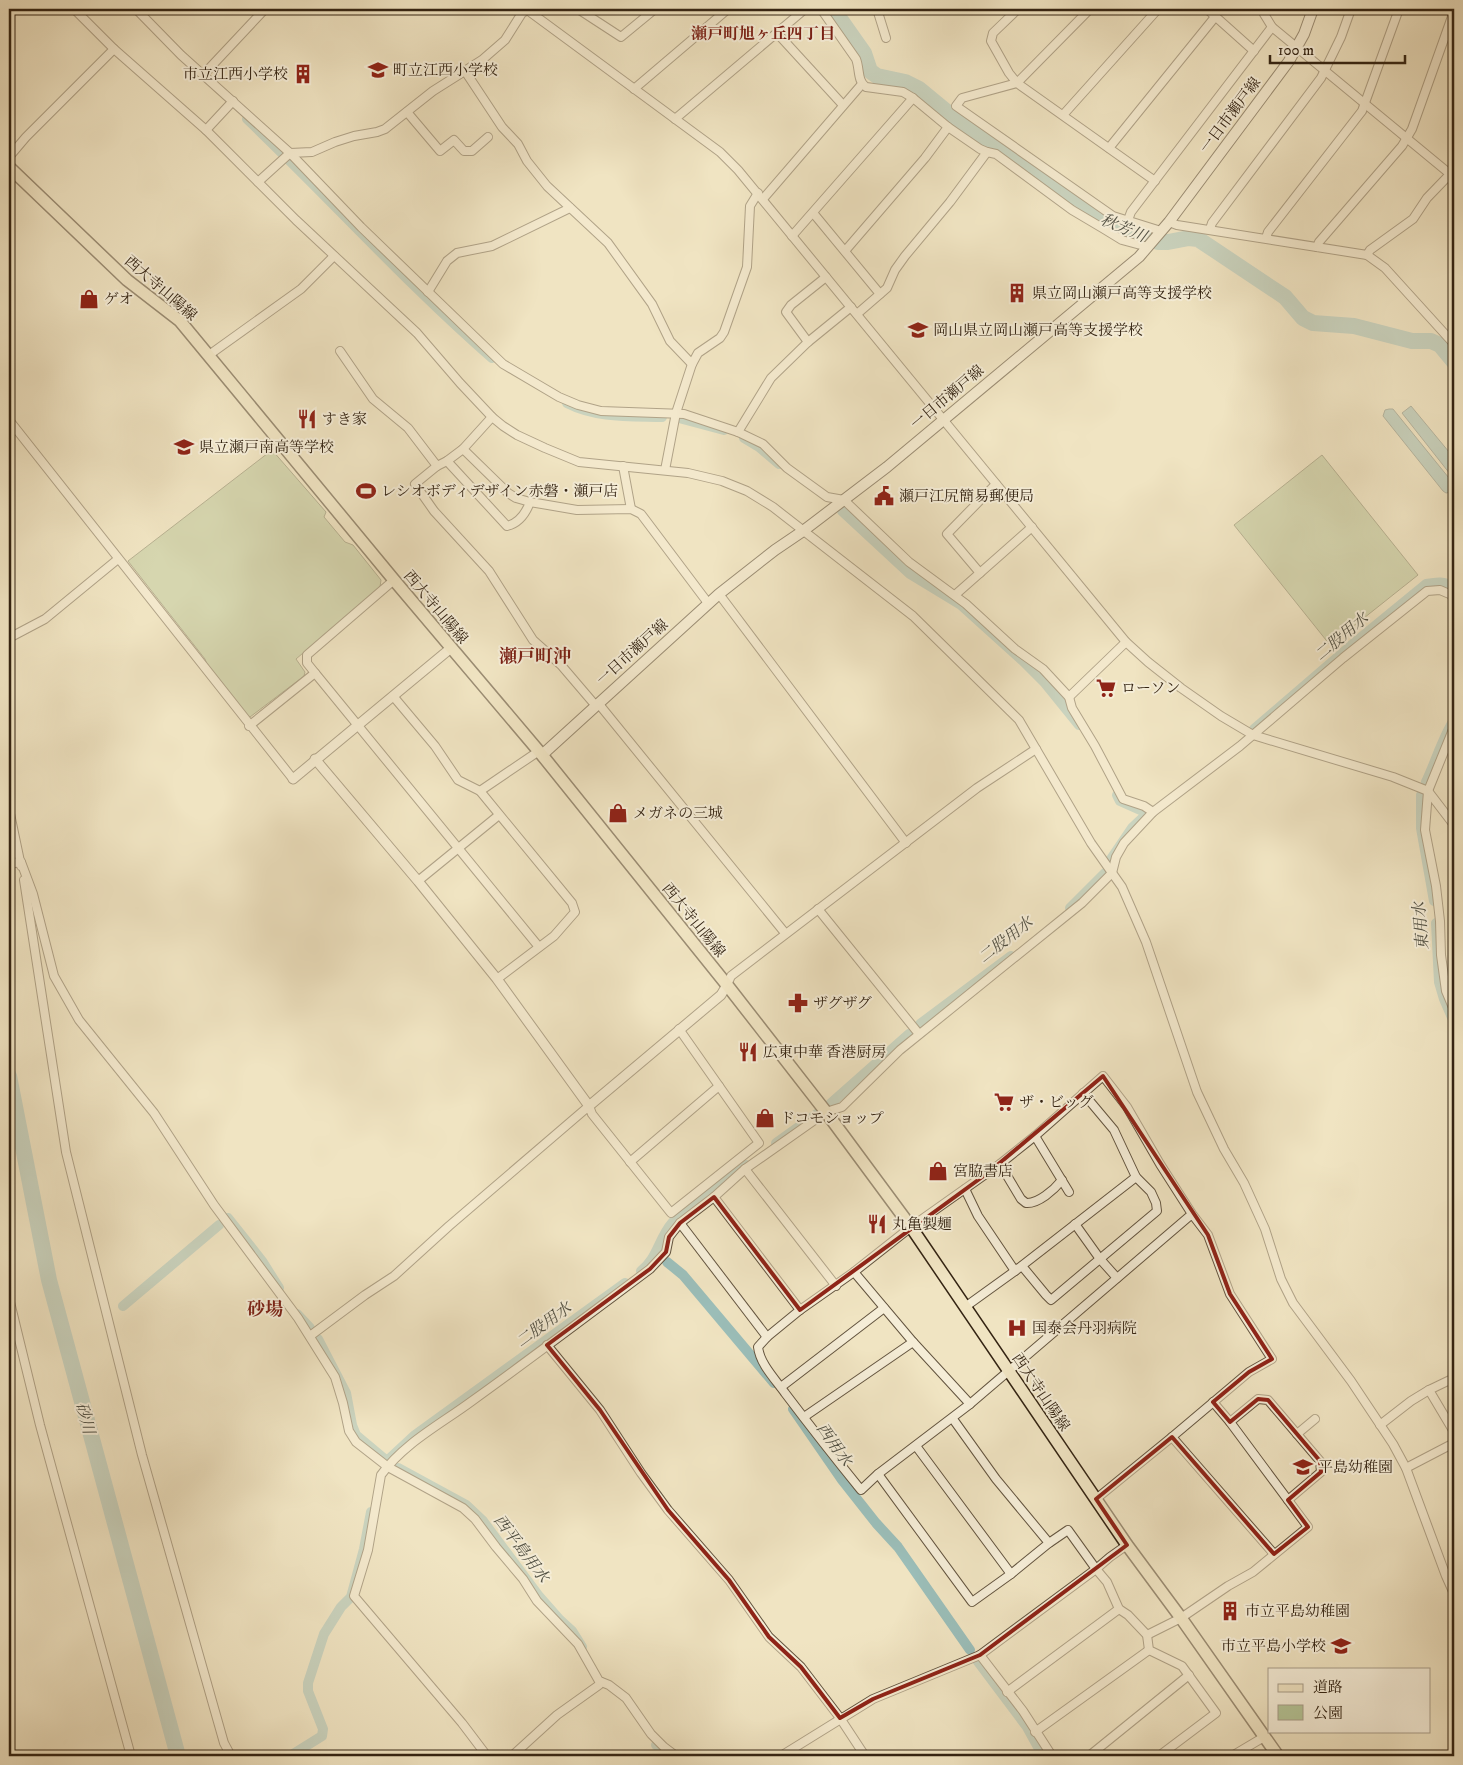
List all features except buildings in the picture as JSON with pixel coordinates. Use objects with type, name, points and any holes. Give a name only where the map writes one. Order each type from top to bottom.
[{"type":"main road","name":"一日市瀬戸線","points":[[540,753],[708,603],[774,550],[804,531],[888,467],[943,419],[1139,257],[1169,222],[1297,48],[1313,9]]},
{"type":"main road","name":"西大寺山陽線","points":[[9,166],[127,280],[180,321],[209,354],[394,580],[540,753],[727,985],[826,1112],[911,1227],[1127,1545],[1278,1756]]},
{"type":"street","points":[[74,9],[114,49],[206,130],[334,256],[417,333],[492,417],[517,435],[579,462],[665,470],[722,481],[747,491],[773,507],[912,616],[1020,720],[1091,844],[1122,887],[1146,942],[1197,1092],[1224,1149],[1244,1183],[1265,1230],[1281,1279],[1293,1303],[1351,1381],[1406,1468],[1454,1594]]},
{"type":"street","points":[[136,9],[181,55],[290,154],[361,227],[503,364],[559,397],[601,412],[684,414],[738,432],[762,444],[787,468],[827,497],[844,500],[909,562],[955,596],[1015,649],[1043,669],[1069,698],[1072,708],[1123,799],[1144,806],[1153,812]]},
{"type":"street","points":[[204,74],[265,9]]},
{"type":"street","points":[[258,182],[290,154],[312,152],[354,136],[385,129],[433,91],[482,60],[505,40],[522,13],[528,9],[720,152],[738,170],[1126,642],[1148,662],[1221,716],[1253,735],[1393,777],[1428,791],[1454,825]]},
{"type":"street","points":[[580,9],[621,37],[655,9]]},
{"type":"street","points":[[634,89],[728,9]]},
{"type":"street","points":[[676,119],[804,9]]},
{"type":"street","points":[[821,9],[856,60],[860,80],[866,87],[903,92],[948,127],[987,152],[996,154],[1072,210],[1122,240],[1155,239]]},
{"type":"street","points":[[876,9],[886,38]]},
{"type":"street","points":[[1018,9],[994,33],[991,41],[1009,73],[1017,83],[1156,181]]},
{"type":"street","points":[[1090,9],[1017,83],[962,98],[956,106],[1113,216],[1128,220],[1155,239]]},
{"type":"street","points":[[1063,115],[1158,9]]},
{"type":"street","points":[[1207,9],[1254,51]]},
{"type":"street","points":[[1262,9],[1272,27],[1407,138],[1452,172]]},
{"type":"street","points":[[1210,229],[1212,223],[1321,78],[1341,37],[1351,9]]},
{"type":"street","points":[[1266,238],[1268,232],[1362,111],[1399,9]]},
{"type":"street","points":[[1317,247],[1319,242],[1407,138],[1412,129],[1454,10]]},
{"type":"street","points":[[1109,148],[1215,17]]},
{"type":"street","points":[[1128,220],[1131,212],[1272,27]]},
{"type":"street","points":[[777,33],[843,105]]},
{"type":"street","points":[[9,157],[114,49]]},
{"type":"street","points":[[465,71],[502,127],[518,144],[527,161],[547,186],[608,243],[652,304],[670,342],[692,364]]},
{"type":"street","points":[[665,470],[676,413],[692,364],[698,353],[720,338],[724,332],[747,267],[750,206],[862,84]]},
{"type":"street","points":[[792,236],[814,214],[913,98]]},
{"type":"street","points":[[206,130],[233,101]]},
{"type":"street","points":[[406,112],[440,151],[454,140],[464,151],[472,151],[488,138]]},
{"type":"street","points":[[845,251],[925,158],[948,127]]},
{"type":"street","points":[[857,314],[887,288],[895,270],[905,256],[950,202],[987,152]]},
{"type":"street","points":[[1367,255],[1370,250],[1413,218],[1427,198],[1452,172],[1454,162]]},
{"type":"street","points":[[428,292],[447,261],[457,253],[492,246],[570,208]]},
{"type":"street","points":[[814,214],[880,294]]},
{"type":"street","points":[[1169,222],[1367,255],[1385,268],[1454,344]]},
{"type":"street","points":[[209,354],[301,289],[334,256]]},
{"type":"street","points":[[808,342],[786,312],[790,305],[826,277]]},
{"type":"street","points":[[738,432],[771,378],[808,342],[851,307]]},
{"type":"street","points":[[340,351],[373,399],[408,428],[437,466]]},
{"type":"street","points":[[492,417],[464,449],[437,466],[415,484],[434,511],[489,571],[533,640],[561,665],[597,704],[785,933]]},
{"type":"street","points":[[9,420],[249,726],[293,779],[451,648]]},
{"type":"street","points":[[464,449],[508,493],[516,498],[577,510],[631,509],[641,514],[708,603]]},
{"type":"street","points":[[447,461],[508,526],[514,524],[527,512],[530,502]]},
{"type":"street","points":[[623,466],[631,509]]},
{"type":"street","points":[[980,573],[947,534],[996,484]]},
{"type":"street","points":[[955,596],[1032,527]]},
{"type":"street","points":[[9,638],[45,620],[118,559]]},
{"type":"street","points":[[394,580],[307,655],[307,663],[538,947]]},
{"type":"street","points":[[487,1756],[462,1723],[354,1596],[368,1550],[381,1476],[388,1467],[420,1437],[471,1402],[650,1269],[666,1252],[669,1237],[680,1223],[714,1197],[745,1169],[826,1112],[842,1107],[900,1050],[1082,903],[1112,873],[1116,856],[1124,843],[1153,812],[1253,735],[1343,658],[1427,591],[1440,590],[1454,596]]},
{"type":"street","points":[[719,594],[906,843]]},
{"type":"street","points":[[1069,698],[1126,642]]},
{"type":"street","points":[[249,726],[314,673]]},
{"type":"street","points":[[393,696],[435,746],[458,780],[480,791],[572,903],[574,912],[554,936],[497,979]]},
{"type":"street","points":[[1454,727],[1428,791],[1424,830],[1436,886],[1440,921],[1440,955],[1446,991],[1454,1010]]},
{"type":"street","points":[[310,1336],[394,1276],[449,1226],[720,995],[731,976],[977,788],[1036,749]]},
{"type":"street","points":[[480,791],[540,753]]},
{"type":"street","points":[[315,759],[418,881],[497,979],[589,1106],[592,1114],[671,1213],[759,1143],[679,1029]]},
{"type":"street","points":[[9,809],[21,862],[66,1152],[142,1455],[224,1743],[231,1756]]},
{"type":"street","points":[[418,881],[499,815]]},
{"type":"street","points":[[9,864],[21,862]]},
{"type":"street","points":[[21,862],[33,894],[54,976],[79,1020],[154,1113],[214,1205],[310,1336],[335,1378],[349,1430],[356,1442],[388,1467],[463,1508],[475,1519],[523,1579],[537,1601],[578,1644],[598,1681],[609,1685],[626,1698],[651,1734],[676,1756]]},
{"type":"street","points":[[818,908],[919,1034]]},
{"type":"street","points":[[1096,1499],[1249,1372],[1272,1359],[1230,1294],[1208,1235],[1160,1164],[1127,1107],[1103,1076],[1000,1164],[911,1227],[836,1286],[800,1310],[767,1336],[758,1348],[759,1356],[781,1387],[861,1490],[878,1474],[953,1419],[1192,1214]]},
{"type":"street","points":[[630,1162],[719,1086]]},
{"type":"street","points":[[965,1189],[978,1216],[1018,1269],[1051,1300],[1157,1211],[1151,1192],[1136,1177],[1114,1130],[1084,1093]]},
{"type":"street","points":[[1035,1136],[1069,1192]]},
{"type":"street","points":[[1000,1164],[1021,1199],[1026,1203],[1031,1204],[1057,1187],[1062,1180]]},
{"type":"street","points":[[745,1169],[836,1286]]},
{"type":"street","points":[[965,1306],[1018,1269],[1136,1177]]},
{"type":"street","points":[[714,1197],[800,1310]]},
{"type":"street","points":[[680,1223],[767,1336]]},
{"type":"street","points":[[1075,1224],[1100,1259],[1117,1278]]},
{"type":"street","points":[[854,1272],[913,1342],[970,1404]]},
{"type":"street","points":[[9,1298],[40,1425],[132,1756]]},
{"type":"street","points":[[781,1387],[884,1308]]},
{"type":"street","points":[[804,1417],[913,1342]]},
{"type":"street","points":[[547,1345],[600,1410],[641,1473],[668,1510],[729,1580],[768,1637],[801,1667],[840,1718],[865,1756]]},
{"type":"street","points":[[1380,1425],[1411,1401],[1454,1378]]},
{"type":"street","points":[[1429,1390],[1454,1432]]},
{"type":"street","points":[[1230,1422],[1258,1399],[1268,1400],[1320,1461],[1321,1472],[1288,1500]]},
{"type":"street","points":[[1147,1635],[1181,1618],[1252,1572],[1308,1527],[1213,1402]]},
{"type":"street","points":[[953,1419],[996,1479],[1048,1543]]},
{"type":"street","points":[[1297,1434],[1315,1419]]},
{"type":"street","points":[[1172,1437],[1274,1554]]},
{"type":"street","points":[[1406,1468],[1454,1443]]},
{"type":"street","points":[[916,1446],[1011,1574]]},
{"type":"street","points":[[878,1474],[972,1602],[1011,1574],[1048,1543],[1068,1530],[1096,1570],[1107,1582],[1118,1609],[1128,1615],[1147,1635],[1149,1650]]},
{"type":"street","points":[[781,1756],[873,1699],[980,1655],[1127,1545]]},
{"type":"street","points":[[1007,1692],[1118,1609]]},
{"type":"street","points":[[1149,1650],[1182,1666],[1216,1713],[1159,1756]]},
{"type":"street","points":[[1035,1732],[1149,1650]]},
{"type":"street","points":[[980,1655],[1023,1711],[1052,1756]]},
{"type":"street","points":[[1090,1756],[1188,1675]]},
{"type":"street","points":[[512,1756],[557,1715],[601,1682]]},
{"type":"street","points":[[1232,1756],[1264,1737]]},
{"type":"highlighted area","points":[[1103,1076],[1208,1235],[1230,1294],[1272,1359],[1249,1372],[1213,1402],[1230,1422],[1258,1399],[1268,1400],[1320,1461],[1321,1472],[1288,1500],[1308,1527],[1274,1554],[1172,1437],[1096,1499],[1127,1545],[980,1655],[873,1699],[840,1718],[801,1667],[769,1637],[729,1580],[668,1510],[600,1410],[547,1345],[650,1269],[666,1252],[669,1237],[680,1223],[714,1197],[800,1310],[989,1172]]},
{"type":"green space","points":[[272,450],[326,512],[324,517],[345,542],[353,545],[381,580],[380,587],[296,659],[305,672],[304,676],[250,717],[247,716],[208,667],[205,659],[128,561]]},
{"type":"green space","points":[[1322,455],[1418,575],[1330,645],[1234,525]]},
{"type":"water","points":[[1411,406],[1454,458],[1454,479],[1402,413]]},
{"type":"water","points":[[1393,409],[1453,483],[1454,488],[1451,492],[1446,493],[1443,491],[1383,416],[1385,410]]},
{"type":"waterway","name":"秋芳川","points":[[833,9],[864,53],[870,71],[877,76],[905,82],[919,89],[953,117],[1112,226],[1158,242],[1189,238],[1198,239],[1285,297],[1303,318],[1313,323],[1354,326],[1412,341],[1431,341],[1440,345],[1454,362]]},
{"type":"waterway","points":[[247,119],[429,300],[492,358]]},
{"type":"waterway","points":[[567,403],[601,414],[662,417]]},
{"type":"waterway","points":[[679,418],[724,430]]},
{"type":"waterway","points":[[744,438],[759,447],[779,464]]},
{"type":"waterway","points":[[842,511],[910,574],[961,605],[1045,683],[1079,725]]},
{"type":"waterway","name":"二股用水","points":[[1254,729],[1426,584],[1440,583],[1454,587]]},
{"type":"waterway","name":"東用水","points":[[1426,782],[1454,720]]},
{"type":"waterway","points":[[1117,795],[1120,801],[1147,813]]},
{"type":"waterway","name":"東用水","points":[[1421,795],[1421,828],[1434,901]]},
{"type":"waterway","name":"二股用水","points":[[1111,859],[1132,828],[1148,813]]},
{"type":"waterway","name":"二股用水","points":[[1070,908],[1105,873]]},
{"type":"waterway","name":"東用水","points":[[1436,923],[1439,982],[1454,1022]]},
{"type":"waterway","name":"二股用水","points":[[920,1024],[1011,956]]},
{"type":"waterway","name":"二股用水","points":[[830,1104],[909,1034]]},
{"type":"waterway","name":"砂川","points":[[9,1076],[49,1280],[178,1756]]},
{"type":"waterway","name":"二股用水","points":[[776,1143],[818,1113]]},
{"type":"waterway","name":"二股用水","points":[[641,1271],[651,1261],[664,1235],[674,1221],[746,1165]]},
{"type":"waterway","name":"二股用水","points":[[228,1218],[262,1261],[279,1288]]},
{"type":"waterway","name":"二股用水","points":[[123,1306],[219,1225]]},
{"type":"waterway","name":"西用水","points":[[667,1262],[683,1275],[774,1383]]},
{"type":"waterway","name":"二股用水","points":[[318,1339],[346,1393],[352,1425],[356,1435],[387,1461],[415,1435],[625,1283]]},
{"type":"waterway","name":"二股用水","points":[[297,1314],[310,1328]]},
{"type":"waterway","name":"西用水","points":[[793,1409],[842,1480],[898,1547],[970,1650]]},
{"type":"waterway","name":"西平島用水","points":[[398,1468],[466,1505],[483,1521],[538,1595],[572,1631],[582,1647]]},
{"type":"waterway","points":[[290,1756],[322,1736],[323,1729],[308,1691],[308,1683],[324,1634],[341,1607],[351,1597],[364,1549],[371,1512]]},
{"type":"waterway","name":"西用水","points":[[976,1659],[1027,1727],[1043,1756]]},
{"type":"waterway","name":"西平島用水","points":[[656,1745],[670,1756]]},
{"type":"place","name":"町立江西小学校","points":[[378,70]]},
{"type":"place","name":"市立江西小学校","points":[[303,74]]},
{"type":"place","name":"県立岡山瀬戸高等支援学校","points":[[1017,293]]},
{"type":"place","name":"ゲオ","points":[[89,299]]},
{"type":"place","name":"岡山県立岡山瀬戸高等支援学校","points":[[918,330]]},
{"type":"place","name":"すき家","points":[[307,419]]},
{"type":"place","name":"県立瀬戸南高等学校","points":[[184,447]]},
{"type":"place","name":"レシオボディデザイン赤磐・瀬戸店","points":[[366,491]]},
{"type":"place","name":"瀬戸江尻簡易郵便局","points":[[884,496]]},
{"type":"place","name":"ローソン","points":[[1106,688]]},
{"type":"place","name":"メガネの三城","points":[[618,813]]},
{"type":"place","name":"ザグザグ","points":[[798,1003]]},
{"type":"place","name":"広東中華 香港厨房","points":[[748,1052]]},
{"type":"place","name":"ザ・ビッグ","points":[[1004,1102]]},
{"type":"place","name":"ドコモショップ","points":[[765,1118]]},
{"type":"place","name":"宮脇書店","points":[[938,1171]]},
{"type":"place","name":"丸亀製麺","points":[[877,1224]]},
{"type":"place","name":"国泰会丹羽病院","points":[[1017,1328]]},
{"type":"place","name":"平島幼稚園","points":[[1303,1467]]},
{"type":"place","name":"市立平島幼稚園","points":[[1230,1611]]},
{"type":"place","name":"市立平島小学校","points":[[1341,1646]]},
{"type":"district","name":"瀬戸町旭ヶ丘四丁目","points":[[763,33]]},
{"type":"district","name":"瀬戸町沖","points":[[535,656]]},
{"type":"district","name":"砂場","points":[[265,1309]]}]
